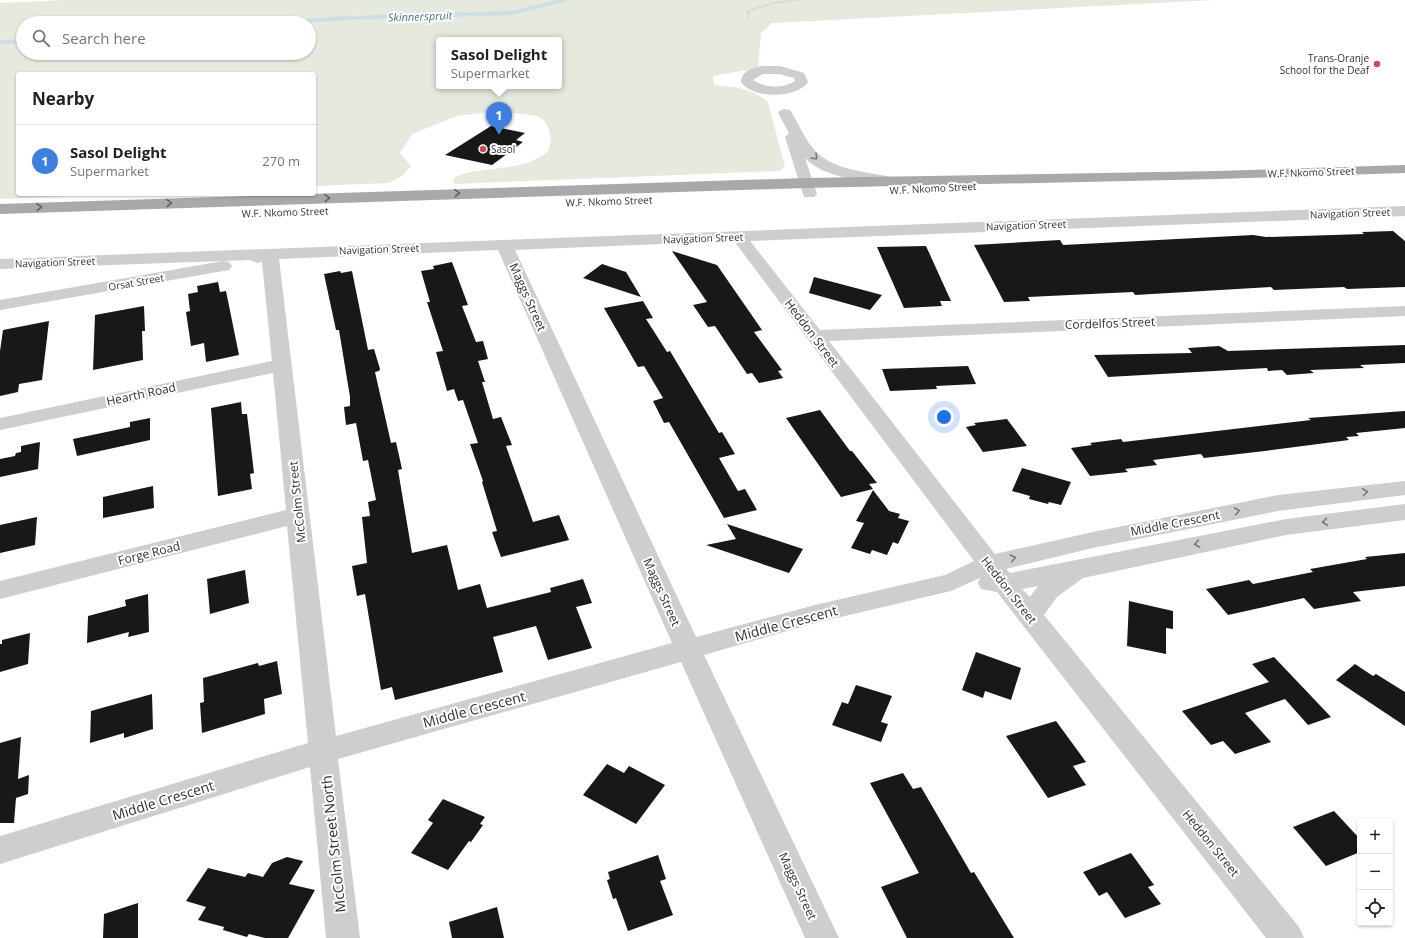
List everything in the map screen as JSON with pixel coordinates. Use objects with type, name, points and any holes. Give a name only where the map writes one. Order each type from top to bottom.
[{"type":"main road","name":"W.F. Nkomo Street","points":[[0,209],[808,188],[1405,169]]},
{"type":"main road","name":"W.F. Nkomo Street","points":[[0,222],[808,188],[891,181],[1217,175]]},
{"type":"street","points":[[762,70],[788,71],[800,76],[802,79],[799,85],[793,88],[777,90],[763,89],[751,85],[747,78],[749,75],[762,70]]},
{"type":"street","points":[[793,88],[783,108],[808,188]]},
{"type":"street","points":[[763,89],[783,108],[811,155],[817,161],[851,173],[891,181]]},
{"type":"street","name":"Navigation Street","points":[[0,264],[1405,211]]},
{"type":"street","name":"Heddon Street","points":[[738,236],[996,574],[1287,938]]},
{"type":"street","name":"Maggs Street","points":[[504,244],[688,650],[822,938]]},
{"type":"street","name":"Orsat Street","points":[[0,305],[246,262],[270,253]]},
{"type":"street","name":"McColm Street","points":[[270,253],[324,751]]},
{"type":"street","name":"Cordelfos Street","points":[[814,336],[1405,311]]},
{"type":"street","name":"Hearth Road","points":[[0,424],[281,365]]},
{"type":"street","name":"Middle Crescent","points":[[996,574],[1094,540],[1278,503],[1405,488]]},
{"type":"street","name":"Middle Crescent","points":[[0,850],[324,751],[815,614],[951,582],[996,574],[1077,570],[1286,527],[1405,512]]},
{"type":"street","name":"Forge Road","points":[[0,590],[299,516]]},
{"type":"street","points":[[1030,615],[1048,591],[1077,570]]},
{"type":"street","name":"McColm Street North","points":[[324,751],[343,938]]},
{"type":"path","points":[[748,17],[748,11],[759,5],[799,0]]},
{"type":"shaded area","points":[[67,0],[1215,0],[772,23],[761,33],[758,68],[713,76],[714,85],[749,91],[762,97],[768,102],[785,167],[779,171],[455,184],[453,182],[455,177],[466,173],[528,163],[539,158],[548,151],[551,142],[549,130],[545,121],[537,116],[507,112],[489,112],[457,116],[412,134],[400,153],[411,166],[402,176],[389,183],[316,186],[316,72],[16,72],[16,196],[76,196],[0,199],[0,3]]},
{"type":"building","points":[[491,126],[525,133],[516,140],[523,142],[492,165],[445,155]]},
{"type":"building","points":[[1393,231],[1405,241],[1405,287],[1347,289],[1344,287],[1274,290],[1271,287],[1135,295],[1133,292],[1028,297],[1030,301],[1004,302],[974,245],[1060,240],[1063,245],[1253,235],[1266,237],[1364,234],[1362,232]]},
{"type":"building","points":[[926,246],[951,301],[940,301],[942,306],[904,308],[877,247]]},
{"type":"building","points":[[672,251],[717,265],[762,330],[754,332],[782,370],[778,371],[783,378],[759,383],[752,373],[747,374],[715,326],[708,327],[693,305],[707,302]]},
{"type":"building","points":[[452,262],[468,305],[462,306],[476,342],[483,341],[488,359],[478,361],[485,382],[482,382],[493,419],[501,417],[512,445],[506,446],[533,522],[559,515],[569,540],[501,557],[492,532],[497,531],[482,482],[483,481],[470,444],[478,443],[463,400],[458,401],[454,389],[447,391],[436,352],[443,351],[427,302],[430,302],[421,271],[434,269],[433,266]]},
{"type":"building","points":[[602,264],[626,272],[641,297],[583,278]]},
{"type":"building","points":[[340,271],[341,273],[352,271],[368,350],[374,349],[380,369],[379,371],[375,372],[391,443],[396,442],[402,469],[398,470],[412,553],[447,545],[458,590],[480,584],[487,608],[551,592],[550,588],[583,579],[592,603],[576,607],[592,648],[548,660],[536,626],[493,637],[503,672],[395,700],[392,687],[381,690],[365,594],[357,596],[352,566],[367,563],[362,517],[370,516],[368,502],[376,500],[368,460],[363,461],[356,423],[346,425],[344,407],[350,406],[350,397],[339,330],[336,330],[324,274]]},
{"type":"building","points":[[814,277],[882,295],[870,310],[809,293]]},
{"type":"building","points":[[218,282],[220,292],[226,291],[239,355],[206,362],[204,343],[191,346],[186,312],[190,311],[188,294],[198,292],[197,286]]},
{"type":"building","points":[[643,301],[653,318],[646,319],[667,352],[670,351],[719,433],[722,432],[735,454],[719,458],[738,491],[745,489],[757,510],[724,518],[669,422],[664,423],[653,401],[663,398],[644,366],[638,367],[604,308]]},
{"type":"building","points":[[144,306],[145,331],[142,331],[143,360],[93,370],[95,315]]},
{"type":"building","points":[[49,321],[42,380],[19,384],[18,392],[0,396],[0,351],[3,330]]},
{"type":"building","points":[[1405,345],[1405,363],[1360,365],[1364,368],[1310,370],[1314,373],[1287,375],[1282,370],[1268,371],[1267,368],[1108,377],[1094,355],[1192,353],[1188,348],[1219,346],[1228,351]]},
{"type":"building","points":[[968,366],[976,384],[936,386],[937,389],[890,391],[882,369]]},
{"type":"building","points":[[241,402],[242,414],[247,414],[254,473],[250,474],[252,489],[218,496],[211,408]]},
{"type":"building","points":[[820,410],[850,451],[852,451],[877,483],[869,484],[873,489],[841,497],[786,418]]},
{"type":"building","points":[[1405,411],[1405,428],[1356,433],[1359,436],[1346,437],[1349,440],[1265,451],[1204,458],[1201,454],[1153,460],[1157,465],[1125,469],[1128,472],[1090,476],[1071,448],[1092,445],[1090,443],[1121,439],[1123,442],[1311,420],[1308,418]]},
{"type":"building","points":[[150,418],[150,440],[77,456],[73,439],[130,427],[130,422]]},
{"type":"building","points":[[1007,419],[1027,446],[983,452],[966,427],[976,425],[974,423]]},
{"type":"building","points":[[40,442],[38,469],[0,477],[0,459],[15,456],[16,453],[21,452],[21,446]]},
{"type":"building","points":[[1022,468],[1071,482],[1061,505],[1049,502],[1048,504],[1029,499],[1030,496],[1012,491]]},
{"type":"building","points":[[153,486],[154,508],[103,518],[103,497]]},
{"type":"building","points":[[873,490],[889,511],[900,514],[898,518],[909,521],[898,544],[893,542],[887,555],[872,550],[870,554],[851,548],[864,523],[856,521]]},
{"type":"building","points":[[37,517],[35,545],[0,553],[0,525]]},
{"type":"building","points":[[727,524],[803,549],[789,573],[706,545],[736,539]]},
{"type":"building","points":[[1405,553],[1405,586],[1353,592],[1361,601],[1314,609],[1304,598],[1228,615],[1206,589],[1249,580],[1253,584],[1313,572],[1310,569],[1367,559],[1365,557]]},
{"type":"building","points":[[245,570],[249,603],[210,614],[207,579]]},
{"type":"building","points":[[148,594],[149,632],[128,637],[129,632],[87,643],[88,616],[126,606],[125,600]]},
{"type":"building","points":[[1129,601],[1173,611],[1173,629],[1166,628],[1166,654],[1127,646]]},
{"type":"building","points":[[30,633],[28,664],[0,672],[0,644],[2,644],[2,640]]},
{"type":"building","points":[[976,652],[1021,668],[1011,700],[985,691],[983,698],[962,690]]},
{"type":"building","points":[[1274,657],[1331,717],[1308,725],[1285,699],[1245,713],[1271,742],[1235,754],[1223,741],[1211,745],[1182,711],[1269,682],[1252,664]]},
{"type":"building","points":[[277,661],[282,694],[264,699],[265,714],[202,733],[200,703],[204,702],[203,678],[258,663],[259,666]]},
{"type":"building","points":[[1355,664],[1373,676],[1376,674],[1405,692],[1405,726],[1336,680]]},
{"type":"building","points":[[856,685],[892,696],[881,722],[888,724],[881,742],[832,725],[842,702],[848,704]]},
{"type":"building","points":[[152,694],[153,729],[124,738],[124,733],[90,743],[91,711]]},
{"type":"building","points":[[1056,721],[1086,762],[1073,766],[1086,785],[1048,798],[1006,736]]},
{"type":"building","points":[[21,737],[18,779],[29,775],[28,794],[16,798],[14,823],[0,823],[0,743]]},
{"type":"building","points":[[607,764],[624,773],[629,766],[665,785],[636,824],[583,795]]},
{"type":"building","points":[[903,773],[913,789],[921,787],[971,873],[974,872],[1014,938],[907,938],[881,887],[919,873],[870,783]]},
{"type":"building","points":[[443,799],[485,817],[480,824],[483,825],[471,842],[469,841],[448,870],[411,853],[433,823],[428,820]]},
{"type":"building","points":[[1334,811],[1357,836],[1357,853],[1326,866],[1293,827]]},
{"type":"building","points":[[1131,853],[1154,885],[1148,887],[1161,904],[1125,918],[1107,892],[1099,896],[1083,872]]},
{"type":"building","points":[[658,855],[666,879],[660,881],[673,915],[628,931],[616,898],[613,899],[607,880],[610,879],[608,872]]},
{"type":"building","points":[[287,857],[303,861],[289,884],[315,890],[288,938],[265,938],[249,934],[247,937],[223,930],[224,927],[198,920],[206,907],[186,901],[208,868],[245,877],[248,873],[263,877],[272,863]]},
{"type":"building","points":[[138,903],[138,938],[103,938],[104,914]]},
{"type":"building","points":[[497,907],[504,938],[452,938],[449,922]]},
{"type":"waterway","name":"Skinnerspruit","points":[[316,20],[511,13],[564,0]]},
{"type":"waterway","name":"Skinnerspruit","points":[[0,42],[16,41]]},
{"type":"place","name":"Trans-Oranje School for the Deaf","points":[[1377,64]]},
{"type":"place","name":"Sasol Delight","points":[[499,135]]},
{"type":"place","name":"Sasol","points":[[483,149]]}]
